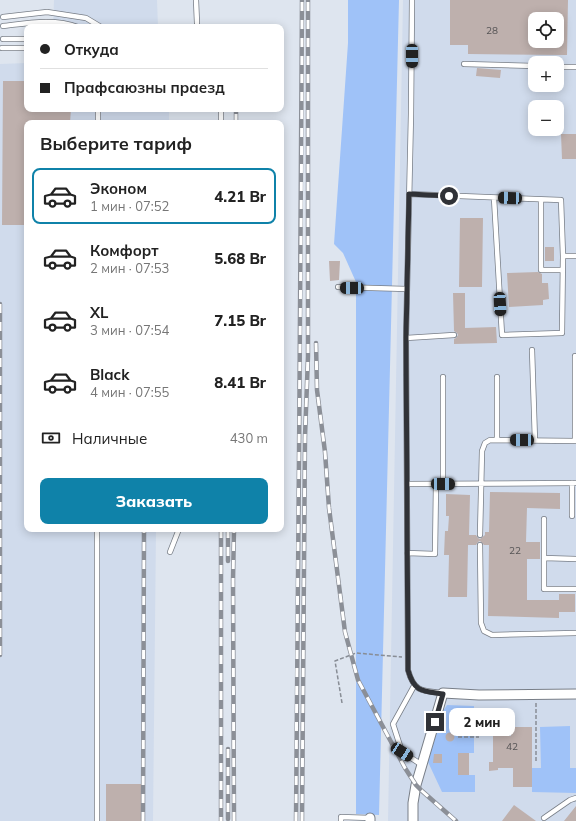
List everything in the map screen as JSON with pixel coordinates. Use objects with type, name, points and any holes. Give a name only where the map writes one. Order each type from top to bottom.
[{"type":"street","points":[[413,821],[413,803],[422,765],[443,694],[576,694]]},
{"type":"lane","points":[[196,0],[197,23]]},
{"type":"lane","points":[[412,0],[412,107],[406,338],[408,670],[410,679],[414,686],[425,692],[443,694]]},
{"type":"lane","points":[[3,17],[46,12],[86,18],[97,24]]},
{"type":"lane","points":[[3,26],[35,22],[69,24]]},
{"type":"lane","points":[[3,40],[24,39]]},
{"type":"lane","points":[[2,48],[24,48]]},
{"type":"lane","points":[[464,64],[528,66]]},
{"type":"lane","points":[[564,67],[576,67]]},
{"type":"lane","points":[[409,194],[561,200],[563,256],[562,334],[497,335]]},
{"type":"lane","points":[[494,198],[502,335]]},
{"type":"lane","points":[[540,200],[541,270],[562,270]]},
{"type":"lane","points":[[563,256],[576,256]]},
{"type":"lane","points":[[338,287],[407,289]]},
{"type":"lane","points":[[406,338],[454,335]]},
{"type":"lane","points":[[532,350],[535,441]]},
{"type":"lane","points":[[480,535],[480,484],[482,451],[485,443],[490,440],[575,441],[575,356]]},
{"type":"lane","points":[[443,377],[443,484]]},
{"type":"lane","points":[[497,377],[497,440]]},
{"type":"lane","points":[[407,484],[574,483],[572,516]]},
{"type":"lane","points":[[407,553],[435,554],[436,484]]},
{"type":"lane","points":[[544,519],[544,589],[576,589]]},
{"type":"lane","points":[[97,821],[98,532]]},
{"type":"lane","points":[[170,552],[178,532]]},
{"type":"lane","points":[[480,545],[481,623],[484,631],[492,635],[576,633]]},
{"type":"lane","points":[[544,558],[576,559]]},
{"type":"lane","points":[[414,686],[393,724],[402,752],[422,765]]},
{"type":"lane","points":[[544,818],[570,800],[576,798]]},
{"type":"lane","points":[[341,821],[341,817],[370,820]]},
{"type":"path","points":[[342,703],[335,661],[356,653],[408,657]]},
{"type":"path","points":[[536,694],[536,763]]},
{"type":"path","points":[[458,737],[479,737]]},
{"type":"shaded area","points":[[54,0],[157,0],[158,24],[53,24]]},
{"type":"shaded area","points":[[348,0],[399,0],[379,815],[356,814],[356,282],[343,253],[334,244],[348,43]]},
{"type":"shaded area","points":[[403,0],[576,0],[576,821],[388,821]]},
{"type":"shaded area","points":[[24,63],[24,112],[169,112],[169,120],[24,120],[24,532],[156,532],[153,821],[0,821],[0,64]]},
{"type":"shaded area","points":[[447,705],[474,706],[474,753],[458,753],[458,775],[475,775],[475,792],[442,792],[428,762],[443,711]]},
{"type":"shaded area","points":[[570,726],[570,768],[576,768],[576,793],[532,792],[532,768],[541,768],[540,727]]},
{"type":"building","points":[[450,0],[568,0],[567,55],[468,54],[468,45],[450,45]]},
{"type":"building","points":[[477,68],[501,70],[500,78],[476,76]]},
{"type":"building","points":[[3,81],[24,81],[24,112],[71,112],[70,120],[24,120],[24,225],[2,225]]},
{"type":"building","points":[[564,134],[576,134],[576,159],[562,159],[561,136],[564,136]]},
{"type":"building","points":[[460,218],[483,218],[482,287],[459,287]]},
{"type":"building","points":[[545,247],[554,247],[554,261],[545,261]]},
{"type":"building","points":[[329,261],[340,261],[339,280],[330,281]]},
{"type":"building","points":[[538,272],[542,274],[542,283],[548,283],[549,299],[543,300],[543,305],[509,307],[507,273]]},
{"type":"building","points":[[453,293],[465,293],[465,328],[496,327],[497,343],[454,344],[454,339],[458,335],[454,331]]},
{"type":"building","points":[[490,492],[560,493],[560,509],[527,508],[526,542],[540,542],[540,559],[527,559],[527,600],[559,600],[559,594],[575,594],[575,612],[559,612],[559,618],[488,616],[489,545],[484,545],[480,541],[476,545],[468,545],[467,597],[448,597],[449,555],[444,555],[445,531],[448,531],[449,516],[446,516],[446,494],[470,495],[469,535],[476,535],[480,539],[485,535],[485,532],[489,532]]},
{"type":"building","points":[[511,727],[532,727],[532,787],[513,787],[513,768],[498,768],[498,770],[489,771],[489,762],[493,762],[493,736],[511,736]]},
{"type":"building","points":[[448,733],[452,733],[454,737],[452,741],[448,741],[446,739],[446,735]]},
{"type":"building","points":[[458,753],[469,753],[469,775],[458,775]]},
{"type":"building","points":[[434,754],[442,754],[442,763],[433,763]]},
{"type":"building","points":[[106,784],[142,784],[142,821],[106,821]]},
{"type":"building","points":[[514,805],[536,821],[502,821]]},
{"type":"building","points":[[576,806],[576,821],[564,821]]},
{"type":"railway","points":[[296,821],[302,0]]},
{"type":"railway","points":[[302,821],[305,437],[308,356],[308,0]]},
{"type":"railway","points":[[236,112],[236,120]]},
{"type":"railway","points":[[0,304],[0,655]]},
{"type":"railway","points":[[316,343],[317,390],[325,452],[329,508],[345,632],[358,680],[405,768],[416,785],[456,821]]},
{"type":"railway","points":[[143,821],[144,532]]},
{"type":"railway","points":[[221,532],[221,821]]},
{"type":"railway","points":[[228,532],[228,561]]},
{"type":"railway","points":[[234,532],[234,821]]},
{"type":"railway","points":[[228,749],[228,819]]},
{"type":"route","points":[[435,722],[443,694],[425,692],[414,686],[410,679],[408,670],[406,338],[409,194],[449,196]]}]
